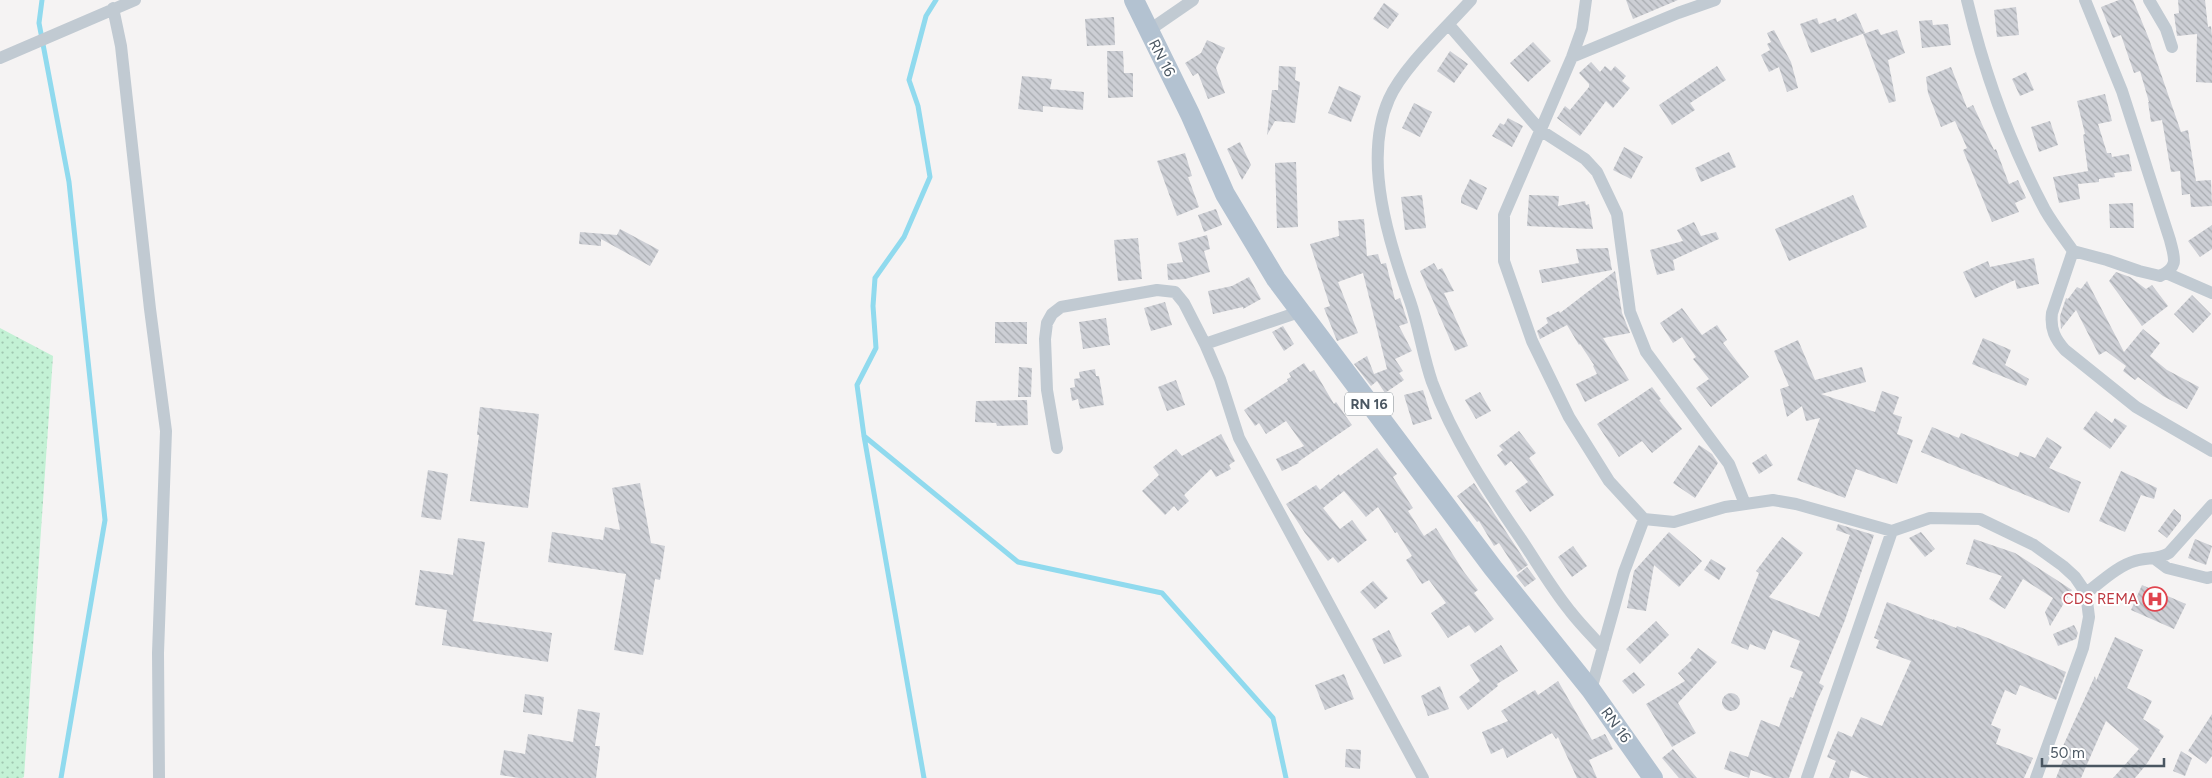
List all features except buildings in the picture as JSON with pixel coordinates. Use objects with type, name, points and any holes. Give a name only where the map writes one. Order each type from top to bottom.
[{"type":"main road","name":"RN 16","points":[[1134,0],[1190,114],[1225,194],[1276,279],[1493,568],[1590,690],[1653,778]]},
{"type":"street","points":[[0,58],[135,0]]},
{"type":"street","points":[[1148,31],[1193,0]]},
{"type":"street","points":[[1471,0],[1401,78],[1388,100],[1380,134],[1379,167],[1386,222],[1397,263],[1415,315],[1432,380],[1450,423],[1510,524],[1570,611],[1602,648]]},
{"type":"street","points":[[1586,0],[1582,29],[1572,57],[1504,215],[1504,261],[1532,341],[1569,417],[1609,482],[1644,519],[1674,522],[1725,507],[1773,500],[1796,504],[1892,531],[1930,518],[1980,518],[2034,545],[2063,566],[2075,577],[2086,593],[2089,617],[2083,648],[2036,778]]},
{"type":"street","points":[[1572,57],[1678,13],[1715,0]]},
{"type":"street","points":[[1966,0],[1976,40],[2004,122],[2046,211],[2072,251],[2160,276],[2166,273],[2175,262],[2170,240],[2122,91],[2085,0]]},
{"type":"street","points":[[2149,0],[2166,29],[2172,47]]},
{"type":"street","points":[[113,8],[121,46],[150,309],[166,431],[158,653],[159,778]]},
{"type":"street","points":[[1449,25],[1540,130],[1585,159],[1597,172],[1617,214],[1630,312],[1646,352],[1729,464],[1745,504]]},
{"type":"street","points":[[2072,251],[2052,313],[2051,324],[2058,342],[2136,407],[2212,451]]},
{"type":"street","points":[[2166,273],[2212,293]]},
{"type":"street","points":[[1057,448],[1047,390],[1045,340],[1047,323],[1052,314],[1061,307],[1157,290],[1175,292],[1184,303],[1205,344],[1220,379],[1238,438],[1423,778]]},
{"type":"street","points":[[1205,344],[1299,312]]},
{"type":"street","points":[[2086,593],[2126,564],[2169,553],[2212,505]]},
{"type":"street","points":[[1590,690],[1624,572],[1644,519]]},
{"type":"street","points":[[1806,778],[1892,531]]},
{"type":"street","points":[[2155,558],[2167,568],[2207,578],[2212,577]]},
{"type":"green space","points":[[0,328],[53,356],[24,777],[22,778],[0,778]]},
{"type":"waterway","points":[[42,0],[39,23],[69,182],[105,520],[61,778]]},
{"type":"waterway","points":[[924,778],[864,436],[857,385],[876,348],[873,306],[875,278],[904,237],[930,177],[918,106],[909,80],[926,16],[936,0]]},
{"type":"waterway","points":[[864,436],[1018,562],[1162,593],[1273,718],[1286,778]]},
{"type":"place","name":"CDS REMA","points":[[2155,599]]}]
